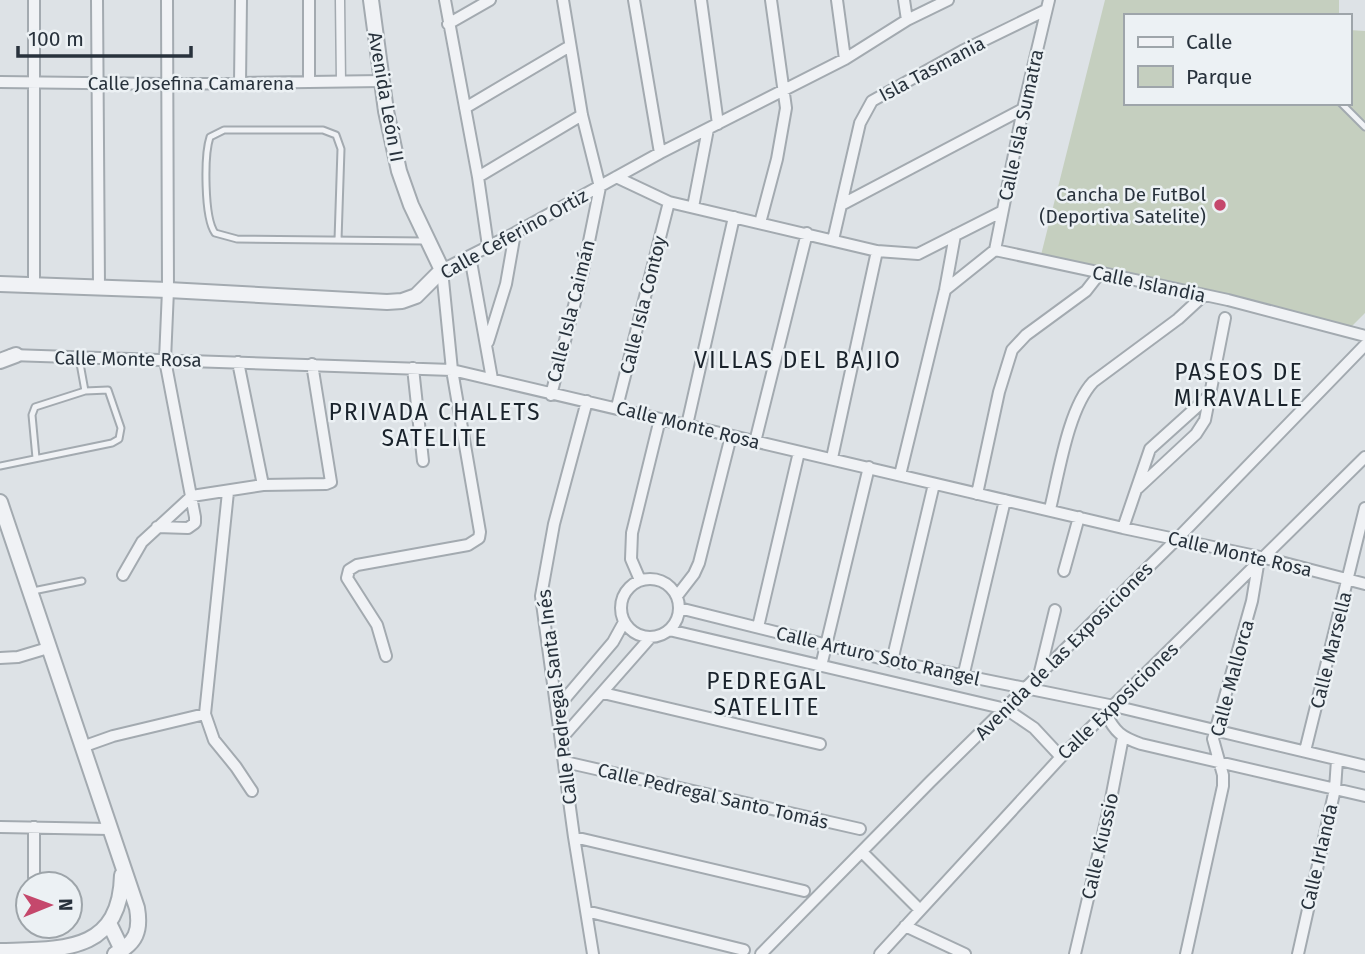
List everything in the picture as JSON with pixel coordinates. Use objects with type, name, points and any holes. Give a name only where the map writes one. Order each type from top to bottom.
[{"type":"street","points":[[34,0],[34,285]]},
{"type":"street","points":[[97,0],[99,287]]},
{"type":"street","points":[[157,527],[188,528],[194,523],[192,496],[165,360],[168,290],[167,0]]},
{"type":"street","points":[[240,83],[241,0]]},
{"type":"street","points":[[309,0],[309,82]]},
{"type":"street","points":[[340,0],[341,82]]},
{"type":"street","name":"Avenida León II","points":[[371,0],[382,81],[399,171],[442,270]]},
{"type":"street","points":[[444,0],[478,177],[488,246]]},
{"type":"street","points":[[448,24],[490,0]]},
{"type":"street","points":[[563,0],[582,115],[600,187]]},
{"type":"street","points":[[634,0],[660,153]]},
{"type":"street","points":[[694,207],[713,126],[701,0]]},
{"type":"street","points":[[761,223],[786,107],[771,0]]},
{"type":"street","points":[[836,0],[845,59]]},
{"type":"street","points":[[904,0],[907,20]]},
{"type":"street","name":"Calle Ceferino Ortiz","points":[[0,284],[168,290],[365,302],[402,301],[416,296],[442,270],[516,233],[660,153],[845,59],[907,20],[948,0]]},
{"type":"street","name":"Calle Isla Sumatra","points":[[995,250],[1023,110],[1048,5]]},
{"type":"street","name":"Isla Tasmania","points":[[833,240],[860,123],[872,101],[1048,5]]},
{"type":"street","points":[[465,108],[570,46]]},
{"type":"street","name":"Calle Josefina Camarena","points":[[0,82],[167,84],[382,81]]},
{"type":"street","points":[[841,205],[1023,110]]},
{"type":"street","points":[[478,177],[582,115]]},
{"type":"street","points":[[616,177],[668,202],[877,251],[918,254],[1002,212]]},
{"type":"street","name":"Calle Isla Caimán","points":[[551,395],[583,271],[600,187]]},
{"type":"street","name":"Calle Isla Contoy","points":[[617,407],[668,202]]},
{"type":"street","points":[[687,425],[734,217]]},
{"type":"street","points":[[487,345],[506,284],[516,233]]},
{"type":"street","points":[[755,442],[807,233]]},
{"type":"street","points":[[900,475],[945,290],[955,235]]},
{"type":"street","points":[[945,290],[995,250]]},
{"type":"street","name":"Calle Islandia","points":[[995,250],[1204,295],[1365,337]]},
{"type":"street","points":[[832,458],[877,251]]},
{"type":"street","points":[[470,256],[492,379]]},
{"type":"street","points":[[386,656],[377,625],[347,578],[348,570],[357,565],[389,558],[458,548],[474,544],[479,538],[480,521],[453,370],[442,270]]},
{"type":"street","points":[[976,494],[999,392],[1012,350],[1026,335],[1086,291],[1100,273]]},
{"type":"street","points":[[1050,509],[1070,428],[1083,393],[1093,382],[1178,319],[1204,295]]},
{"type":"street","points":[[1138,488],[1196,434],[1205,420],[1225,318]]},
{"type":"street","name":"Avenida de las Exposiciones","points":[[761,954],[930,782],[1177,539],[1365,345]]},
{"type":"street","name":"Calle Monte Rosa","points":[[0,355],[453,370],[1365,584]]},
{"type":"street","points":[[0,361],[16,355]]},
{"type":"street","points":[[238,362],[263,485]]},
{"type":"street","points":[[122,575],[142,542],[192,496],[263,485],[331,482],[312,364]]},
{"type":"street","points":[[413,368],[422,461]]},
{"type":"street","points":[[1123,528],[1146,457],[1154,444],[1211,394]]},
{"type":"street","name":"Calle Pedregal Santa Inés","points":[[587,401],[549,547],[541,596],[593,954]]},
{"type":"street","points":[[640,580],[631,559],[632,533],[660,419]]},
{"type":"street","points":[[677,596],[694,574],[699,562],[731,436]]},
{"type":"street","points":[[758,627],[799,452]]},
{"type":"street","name":"Calle Exposiciones","points":[[880,954],[1061,757],[1365,457]]},
{"type":"street","points":[[821,666],[869,467]]},
{"type":"street","points":[[892,661],[934,484]]},
{"type":"street","points":[[228,492],[205,714],[214,740],[252,791]]},
{"type":"street","points":[[963,677],[1005,500]]},
{"type":"street","points":[[0,502],[5,536],[30,592],[140,922],[132,943],[119,952],[109,923]]},
{"type":"street","name":"Calle Marsella","points":[[1305,751],[1365,508]]},
{"type":"street","points":[[1064,571],[1079,517]]},
{"type":"street","name":"Calle Mallorca","points":[[1185,954],[1221,801],[1223,775],[1214,749],[1215,731],[1261,561]]},
{"type":"street","points":[[649,578],[665,582],[677,596],[677,620],[660,636],[650,638],[631,631],[620,613],[624,593],[640,580],[649,578]]},
{"type":"street","name":"Calle Arturo Soto Rangel","points":[[679,608],[892,661],[1365,766]]},
{"type":"street","points":[[1038,676],[1055,610]]},
{"type":"street","points":[[557,708],[613,642],[624,622]]},
{"type":"street","name":"Calle Arturo Soto Rangel","points":[[669,630],[1006,709],[1034,728],[1061,757]]},
{"type":"street","points":[[562,738],[650,638]]},
{"type":"street","points":[[0,658],[18,657],[48,648]]},
{"type":"street","points":[[603,693],[820,744]]},
{"type":"street","points":[[1110,710],[1115,732],[1123,737],[1365,796]]},
{"type":"street","points":[[82,747],[113,736],[205,714]]},
{"type":"street","name":"Calle Kiussio","points":[[1075,954],[1123,737]]},
{"type":"street","name":"Calle Irlanda","points":[[1298,954],[1335,789],[1338,760]]},
{"type":"street","name":"Calle Pedregal Santo Tomás","points":[[565,762],[860,829]]},
{"type":"street","points":[[0,827],[110,829]]},
{"type":"street","points":[[34,827],[34,870]]},
{"type":"street","points":[[574,837],[804,891]]},
{"type":"street","points":[[862,852],[920,910]]},
{"type":"street","points":[[0,951],[65,948],[92,940],[109,923],[120,901],[122,863]]},
{"type":"street","points":[[586,911],[744,950]]},
{"type":"street","points":[[905,926],[965,954]]},
{"type":"lane","points":[[1343,105],[1365,127]]},
{"type":"lane","points":[[338,240],[341,149],[336,135],[323,130],[224,130],[210,137],[207,155],[209,219],[215,233],[237,239],[428,242]]},
{"type":"lane","points":[[79,358],[85,391]]},
{"type":"lane","points":[[0,466],[112,443],[119,439],[121,428],[108,390],[85,391],[35,407],[32,415],[36,458]]},
{"type":"lane","points":[[30,592],[82,581]]},
{"type":"green space","points":[[1105,0],[1339,0],[1339,14],[1124,14],[1124,105],[1351,105],[1351,30],[1365,31],[1365,313],[1352,326],[1041,255]]},
{"type":"place","name":"Cancha De FutBol (Deportiva Satelite)","points":[[1220,205]]},
{"type":"district","name":"VILLAS DEL BAJIO","points":[[798,360]]},
{"type":"district","name":"PASEOS DE MIRAVALLE","points":[[1239,385]]},
{"type":"district","name":"PRIVADA CHALETS SATELITE","points":[[435,425]]},
{"type":"district","name":"PEDREGAL SATELITE","points":[[767,694]]}]
